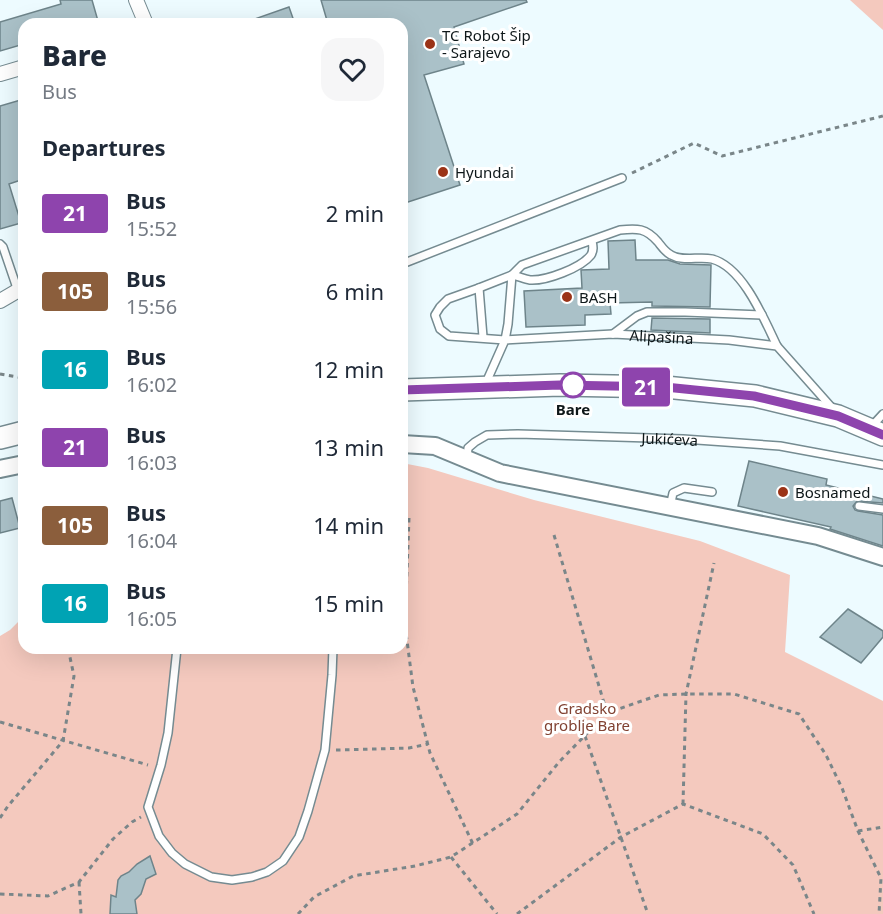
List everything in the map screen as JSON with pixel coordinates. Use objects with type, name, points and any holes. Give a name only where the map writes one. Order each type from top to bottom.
[{"type":"main road","points":[[408,390],[560,385],[665,387],[754,396],[878,426]]},
{"type":"main road","points":[[0,438],[18,434]]},
{"type":"street","points":[[136,0],[144,18]]},
{"type":"street","points":[[0,74],[18,69]]},
{"type":"street","points":[[0,301],[18,291]]},
{"type":"street","points":[[408,444],[435,446],[500,473],[818,536],[883,558]]},
{"type":"street","points":[[0,469],[18,465]]},
{"type":"lane","points":[[408,262],[622,178]]},
{"type":"lane","points":[[483,337],[479,288],[512,275],[522,265],[620,230],[634,228],[643,230],[657,241],[666,253],[674,257],[705,257],[725,264],[734,272],[753,299],[777,346],[838,416]]},
{"type":"lane","points":[[512,275],[531,280],[546,279],[569,270],[591,255],[592,241]]},
{"type":"lane","points":[[0,244],[18,282]]},
{"type":"lane","points":[[484,388],[505,340],[512,275]]},
{"type":"lane","name":"Alipašina","points":[[479,288],[448,299],[440,307],[435,315],[440,328],[449,336],[505,340],[613,334],[729,340],[777,346]]},
{"type":"lane","points":[[613,334],[646,312],[762,315]]},
{"type":"lane","name":"Jukićeva","points":[[467,458],[468,448],[487,435],[518,434],[780,446],[883,465]]},
{"type":"lane","points":[[670,507],[674,493],[684,488],[712,492]]},
{"type":"lane","points":[[859,506],[883,509]]},
{"type":"lane","points":[[176,654],[171,716],[148,807],[149,812],[159,836],[172,853],[185,864],[211,877],[232,880],[267,872],[283,861],[299,837],[325,750],[333,654]]},
{"type":"path","points":[[622,178],[694,143],[722,156],[883,116]]},
{"type":"path","points":[[0,374],[18,377]]},
{"type":"path","points":[[408,536],[409,518]]},
{"type":"path","points":[[554,535],[607,713]]},
{"type":"path","points":[[683,804],[686,694],[714,563]]},
{"type":"path","points":[[408,648],[413,687],[430,753],[473,844]]},
{"type":"path","points":[[0,818],[63,741],[74,676],[69,654]]},
{"type":"path","points":[[298,914],[314,897],[353,876],[415,866],[451,857],[473,844],[517,814],[559,762],[607,713],[659,695],[734,694],[799,714],[826,755],[880,878],[879,914]]},
{"type":"path","points":[[0,722],[159,769]]},
{"type":"path","points":[[585,736],[648,914]]},
{"type":"path","points":[[325,750],[409,748],[428,744]]},
{"type":"path","points":[[517,914],[621,837],[683,804],[763,834],[793,865],[814,914]]},
{"type":"path","points":[[0,894],[48,896],[79,882],[113,839],[132,822],[149,812]]},
{"type":"path","points":[[858,831],[883,827]]},
{"type":"path","points":[[451,857],[497,914]]},
{"type":"path","points":[[79,882],[81,914]]},
{"type":"green space","points":[[850,0],[883,0],[883,30]]},
{"type":"green space","name":"Gradsko groblje Bare","points":[[408,464],[534,500],[700,541],[790,575],[785,652],[883,701],[883,914],[0,914],[0,636],[18,622],[18,654],[408,654]]},
{"type":"building","points":[[60,0],[92,0],[97,18],[18,18],[18,46],[0,51],[0,22],[61,4]]},
{"type":"building","points":[[321,0],[526,0],[527,2],[454,27],[464,64],[424,75],[460,185],[408,202],[408,18],[326,18]]},
{"type":"building","points":[[289,7],[293,18],[257,18]]},
{"type":"building","points":[[18,101],[18,181],[9,184],[18,213],[18,224],[0,229],[0,106]]},
{"type":"building","points":[[635,240],[636,260],[668,260],[680,264],[711,265],[710,307],[652,306],[652,302],[610,303],[611,314],[585,315],[585,325],[526,327],[524,291],[582,288],[581,270],[609,269],[608,241]]},
{"type":"building","points":[[652,318],[710,319],[710,333],[651,330]]},
{"type":"building","points":[[749,461],[827,479],[826,485],[883,499],[883,503],[857,501],[853,506],[858,511],[883,515],[883,546],[830,529],[831,527],[738,506]]},
{"type":"building","points":[[12,498],[18,528],[0,533],[0,501]]},
{"type":"building","points":[[848,609],[883,631],[883,637],[861,663],[820,637]]},
{"type":"building","points":[[150,856],[156,874],[146,879],[141,894],[135,900],[137,914],[110,914],[111,895],[116,897],[118,880]]},
{"type":"bus line","name":"21","points":[[408,390],[560,385],[665,387],[754,396],[838,416],[883,435]]},
{"type":"place","name":"TC Robot Šip - Sarajevo","points":[[430,44]]},
{"type":"place","name":"Hyundai","points":[[443,172]]},
{"type":"place","name":"BASH","points":[[567,297]]},
{"type":"place","name":"Bare","points":[[573,385]]},
{"type":"place","name":"Bosnamed","points":[[783,492]]}]
